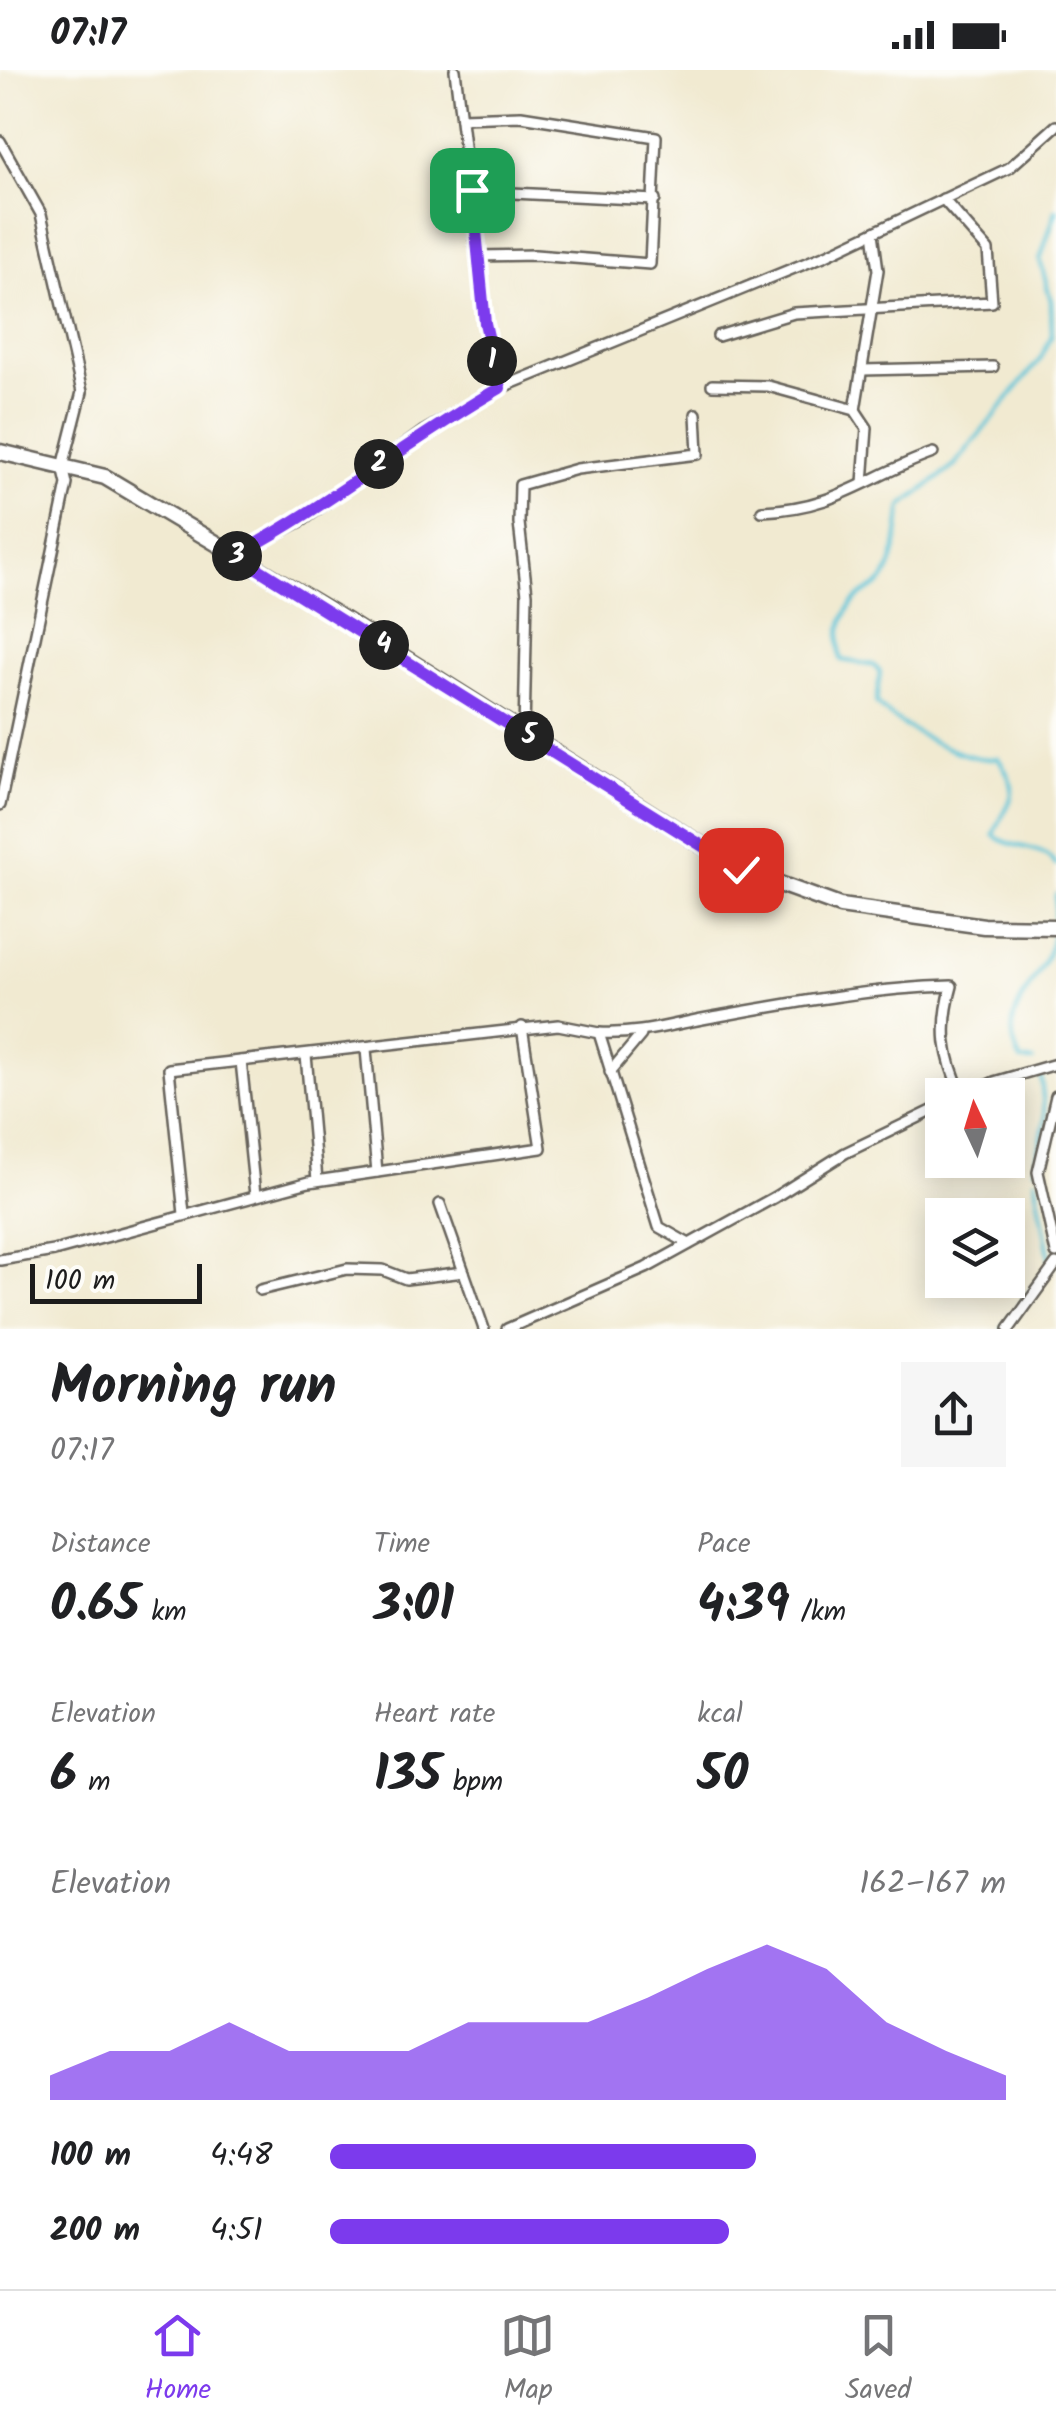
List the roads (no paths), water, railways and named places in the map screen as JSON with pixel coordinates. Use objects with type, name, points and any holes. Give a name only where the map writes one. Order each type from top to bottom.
[{"type":"main road","points":[[0,452],[105,477],[741,870],[840,906],[984,926],[1052,927]]},
{"type":"street","points":[[455,70],[477,256],[500,388]]},
{"type":"street","points":[[461,118],[521,116],[656,137],[650,264],[536,255],[477,256]]},
{"type":"street","points":[[236,555],[303,520],[424,431],[500,388],[873,233],[1009,168],[1056,126]]},
{"type":"street","points":[[0,141],[41,214],[82,392],[63,467],[67,484],[0,805]]},
{"type":"street","points":[[472,190],[655,200]]},
{"type":"street","points":[[718,336],[794,313],[992,302],[988,250],[943,199]]},
{"type":"street","points":[[855,410],[878,270],[873,233]]},
{"type":"street","points":[[862,370],[994,367]]},
{"type":"street","points":[[712,385],[768,386],[855,410],[867,428],[863,484]]},
{"type":"street","points":[[524,733],[528,594],[519,523],[520,485],[577,469],[698,454],[696,414]]},
{"type":"street","points":[[762,510],[816,506],[933,453]]},
{"type":"street","points":[[184,1214],[169,1069],[366,1049],[522,1027],[558,1026],[641,1034],[764,1008],[906,987],[952,986],[942,1034],[955,1078]]},
{"type":"street","points":[[0,1260],[54,1251],[317,1180],[541,1148],[522,1027]]},
{"type":"street","points":[[598,1032],[659,1227],[689,1244]]},
{"type":"street","points":[[610,1072],[641,1034]]},
{"type":"street","points":[[366,1049],[377,1172]]},
{"type":"street","points":[[306,1055],[317,1180]]},
{"type":"street","points":[[241,1061],[255,1196]]},
{"type":"street","points":[[1008,1078],[1056,1064]]},
{"type":"street","points":[[1056,1096],[1038,1172],[1056,1253]]},
{"type":"street","points":[[511,1328],[689,1244],[844,1152],[925,1114]]},
{"type":"street","points":[[440,1204],[484,1329]]},
{"type":"street","points":[[1009,1329],[1019,1310],[1055,1268]]},
{"type":"street","points":[[260,1290],[346,1269],[382,1270],[406,1279],[464,1272]]},
{"type":"waterway","points":[[1056,210],[1040,260],[1051,301],[1052,335],[1041,358],[953,467],[902,506],[890,568],[881,583],[859,597],[847,612],[840,639],[841,660],[873,665],[880,672],[876,703],[886,712],[951,750],[998,758],[1012,789],[994,835],[1043,853],[1056,865]]},
{"type":"waterway","points":[[1054,922],[1056,894]]},
{"type":"waterway","points":[[1033,1061],[1021,1061],[1013,1025],[1017,1009],[1049,950],[1053,932]]},
{"type":"waterway","points":[[1035,1169],[1045,1119],[1041,1078]]},
{"type":"waterway","points":[[1035,1179],[1051,1267]]},
{"type":"waterway","points":[[1002,1329],[1035,1286]]}]
